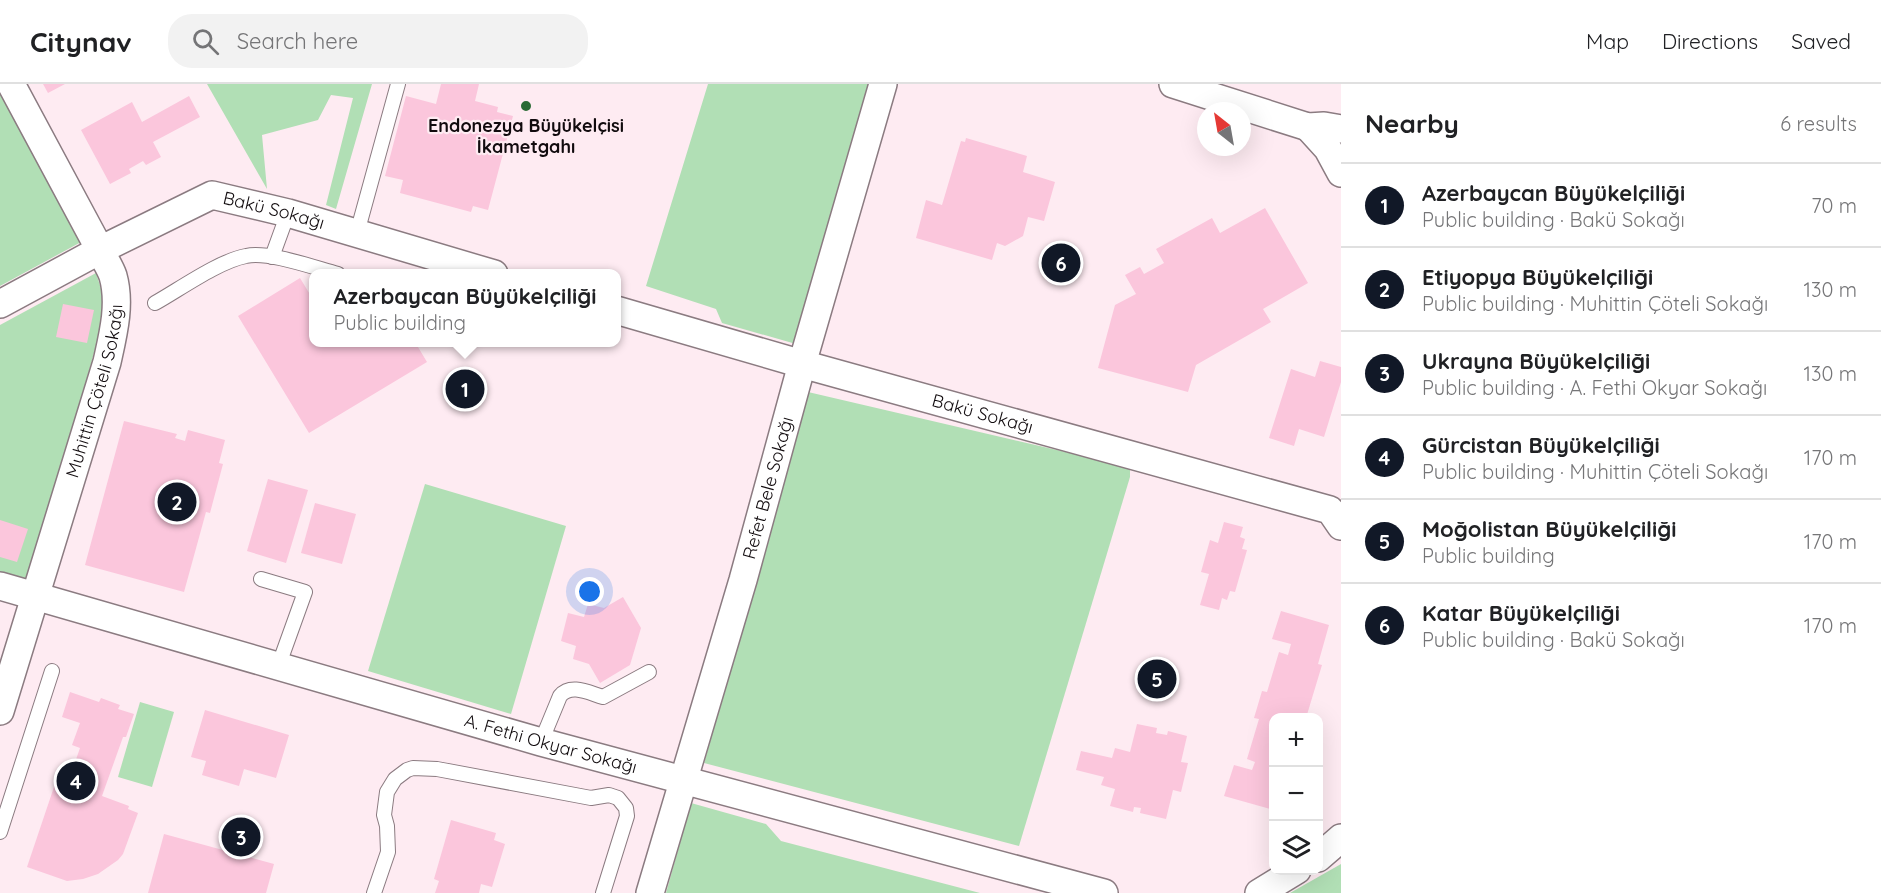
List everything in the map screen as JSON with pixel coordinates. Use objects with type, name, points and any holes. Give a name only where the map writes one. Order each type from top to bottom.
[{"type":"street","name":"Muhittin Çöteli Sokağı","points":[[0,711],[107,362],[115,325],[116,299],[113,277],[100,250],[11,84]]},
{"type":"street","name":"Refet Bele Sokağı","points":[[650,893],[743,579],[802,364],[884,84]]},
{"type":"street","points":[[1173,84],[1308,127],[1324,126],[1341,129]]},
{"type":"street","points":[[1308,127],[1328,149],[1341,172]]},
{"type":"street","name":"Bakü Sokağı","points":[[0,304],[100,250],[213,195],[288,213],[480,269]]},
{"type":"street","name":"Bakü Sokağı","points":[[621,311],[1330,510],[1341,526]]},
{"type":"street","name":"A. Fethi Okyar Sokağı","points":[[0,586],[542,742],[1104,893]]},
{"type":"street","points":[[1323,854],[1341,838]]},
{"type":"street","points":[[1260,893],[1290,875]]},
{"type":"lane","points":[[357,233],[398,84]]},
{"type":"lane","points":[[272,257],[288,213]]},
{"type":"lane","points":[[155,303],[223,265],[246,256],[272,257],[322,269]]},
{"type":"lane","points":[[261,579],[304,592],[278,667]]},
{"type":"lane","points":[[0,832],[52,671]]},
{"type":"lane","points":[[542,742],[560,696],[565,691],[573,689],[603,697],[650,672]]},
{"type":"lane","points":[[374,893],[388,852],[384,808],[387,792],[395,779],[413,768],[437,769],[591,798],[609,795],[618,798],[626,808],[627,816],[603,893]]},
{"type":"green space","points":[[0,84],[83,241],[0,286]]},
{"type":"green space","points":[[207,84],[372,84],[336,209],[326,205],[353,98],[331,95],[318,120],[262,135],[267,189]]},
{"type":"green space","points":[[708,84],[874,84],[796,344],[722,323],[716,309],[646,286]]},
{"type":"green space","points":[[96,273],[107,307],[29,583],[0,574],[0,325]]},
{"type":"green space","points":[[808,392],[1130,467],[1130,477],[1019,846],[704,763]]},
{"type":"green space","points":[[425,484],[566,526],[511,714],[368,671]]},
{"type":"green space","points":[[140,702],[174,712],[152,787],[118,777]]},
{"type":"green space","points":[[691,803],[766,824],[781,841],[980,893],[666,893]]},
{"type":"green space","points":[[1341,864],[1341,893],[1290,893],[1323,875]]},
{"type":"building","points":[[43,84],[65,84],[48,93]]},
{"type":"building","points":[[441,84],[479,84],[475,101],[498,107],[497,112],[513,116],[488,210],[473,206],[471,212],[400,193],[403,180],[385,176],[406,96],[436,104]]},
{"type":"building","points":[[189,96],[200,117],[153,142],[161,157],[146,165],[143,161],[129,169],[131,173],[110,184],[81,130],[132,102],[142,122]]},
{"type":"building","points":[[966,138],[1027,156],[1023,172],[1055,182],[1044,221],[1028,217],[1023,236],[1005,246],[997,243],[992,260],[916,238],[926,200],[942,205],[961,141],[965,142]]},
{"type":"building","points":[[1265,208],[1308,283],[1263,309],[1271,322],[1196,365],[1188,392],[1098,368],[1115,305],[1136,294],[1125,275],[1140,267],[1144,274],[1164,263],[1156,249],[1212,218],[1220,233]]},
{"type":"building","points":[[300,278],[309,293],[309,347],[418,347],[427,362],[309,433],[238,316]]},
{"type":"building","points":[[63,304],[94,310],[87,343],[56,337]]},
{"type":"building","points":[[1320,361],[1341,367],[1341,382],[1324,437],[1299,429],[1294,446],[1269,438],[1291,369],[1315,377]]},
{"type":"building","points":[[124,421],[177,434],[175,438],[185,441],[188,430],[225,440],[219,463],[223,464],[210,513],[206,512],[184,592],[85,565]]},
{"type":"building","points":[[268,479],[308,490],[286,563],[247,551]]},
{"type":"building","points":[[315,503],[356,514],[342,564],[301,553]]},
{"type":"building","points":[[0,520],[28,529],[17,562],[0,557]]},
{"type":"building","points":[[1224,522],[1243,527],[1240,537],[1245,539],[1242,549],[1247,550],[1235,592],[1230,591],[1227,600],[1222,598],[1219,610],[1200,605],[1209,574],[1201,572],[1210,540],[1218,543]]},
{"type":"building","points":[[623,597],[641,628],[630,665],[600,683],[589,664],[573,659],[576,646],[561,641],[568,613],[584,617],[588,604],[604,608]]},
{"type":"building","points":[[1281,611],[1329,625],[1318,664],[1322,665],[1308,713],[1269,713],[1269,809],[1224,796],[1234,765],[1252,770],[1255,762],[1247,759],[1259,719],[1254,718],[1262,691],[1267,692],[1279,652],[1288,655],[1291,644],[1272,639]]},
{"type":"building","points":[[70,692],[99,702],[101,698],[120,705],[118,709],[134,714],[126,737],[123,737],[102,796],[129,806],[128,809],[138,813],[123,854],[118,860],[98,874],[67,881],[27,867],[55,784],[72,790],[78,773],[72,771],[80,748],[72,745],[80,723],[62,717]]},
{"type":"building","points":[[205,710],[289,735],[276,778],[244,769],[239,786],[202,775],[206,761],[191,757]]},
{"type":"building","points":[[1137,724],[1157,728],[1156,733],[1167,735],[1168,731],[1187,736],[1181,762],[1188,763],[1181,792],[1173,790],[1166,819],[1140,813],[1141,808],[1134,807],[1133,812],[1110,806],[1115,789],[1101,785],[1104,777],[1076,770],[1081,751],[1112,758],[1115,748],[1130,752]]},
{"type":"building","points":[[451,820],[496,833],[494,840],[505,844],[492,887],[481,884],[479,893],[435,893],[439,881],[434,879]]},
{"type":"building","points":[[164,834],[274,864],[266,893],[148,893]]},
{"type":"place","name":"Endonezya Büyükelçisi İkametgahı","points":[[526,106]]},
{"type":"place","name":"Katar Büyükelçiliği","points":[[1061,263]]},
{"type":"place","name":"Azerbaycan Büyükelçiliği","points":[[465,389]]},
{"type":"place","name":"Etiyopya Büyükelçiliği","points":[[177,502]]},
{"type":"place","name":"Moğolistan Büyükelçiliği","points":[[1157,679]]},
{"type":"place","name":"Gürcistan Büyükelçiliği","points":[[76,781]]},
{"type":"place","name":"Ukrayna Büyükelçiliği","points":[[241,837]]}]
